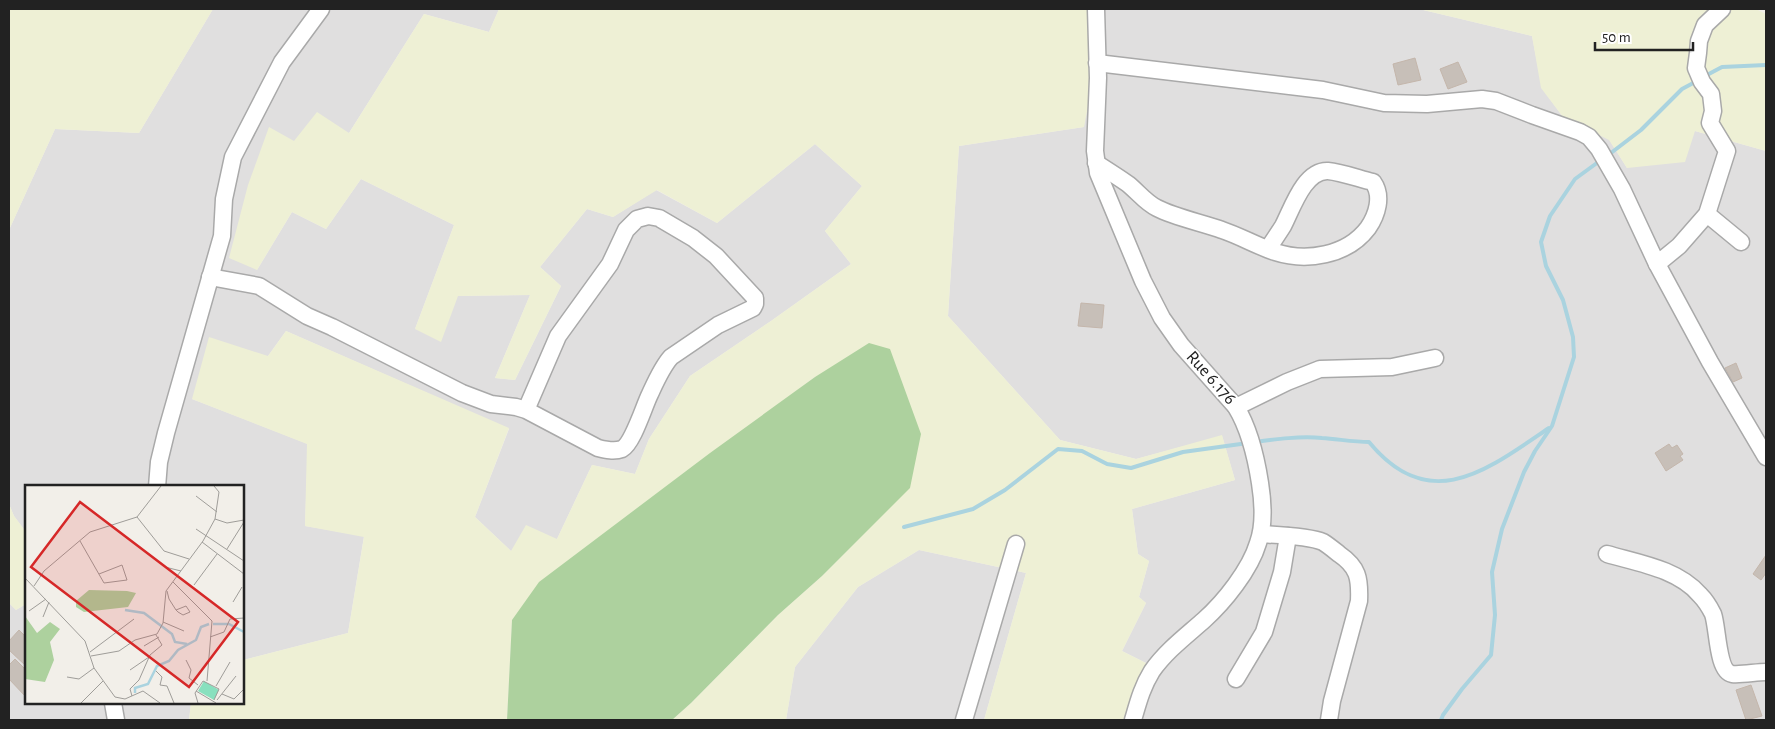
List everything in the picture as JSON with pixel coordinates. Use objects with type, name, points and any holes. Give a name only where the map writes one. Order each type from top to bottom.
[{"type":"street","points":[[157,485],[159,462],[166,432],[222,236],[224,199],[233,157],[282,62],[322,9]]},
{"type":"street","name":"Rue 6.176","points":[[1096,9],[1098,64],[1095,151],[1101,181],[1143,281],[1162,318],[1181,345],[1236,407],[1242,417],[1256,459],[1262,492],[1263,522],[1258,544],[1248,564],[1227,595],[1206,618],[1169,651],[1153,670],[1141,690],[1132,720]]},
{"type":"street","points":[[1657,264],[1679,246],[1706,214],[1727,151],[1710,123],[1713,111],[1711,94],[1702,82],[1696,68],[1699,41],[1705,25],[1722,9]]},
{"type":"street","points":[[1098,64],[1323,90],[1384,103],[1427,104],[1482,99],[1496,101],[1589,137],[1622,189],[1657,264],[1710,362],[1766,457]]},
{"type":"street","points":[[1096,163],[1128,184],[1157,208],[1225,231],[1268,249],[1291,256],[1307,257],[1330,254],[1347,247],[1364,233],[1372,222],[1379,200],[1378,189],[1373,182],[1327,171],[1318,173],[1305,184],[1268,249]]},
{"type":"street","points":[[1706,214],[1742,242]]},
{"type":"street","points":[[210,277],[259,286],[307,316],[462,393],[491,404],[526,410],[598,448],[610,451],[622,449],[629,441],[650,392],[671,357],[718,325],[753,308],[755,298],[716,256],[693,238],[659,218],[648,216],[637,219],[626,230],[610,264],[558,336],[526,410]]},
{"type":"street","points":[[1236,407],[1286,382],[1320,369],[1392,367],[1434,358]]},
{"type":"street","points":[[1260,534],[1288,536],[1323,542],[1354,566],[1358,576],[1360,586],[1359,601],[1332,702],[1330,720]]},
{"type":"street","points":[[1236,679],[1264,632],[1282,572],[1288,536]]},
{"type":"street","points":[[964,720],[1016,544]]},
{"type":"street","points":[[1607,554],[1666,572],[1689,584],[1701,596],[1712,613],[1717,628],[1722,665],[1726,671],[1731,674],[1766,672]]},
{"type":"street","points":[[113,704],[116,720]]},
{"type":"shaded area","points":[[213,9],[499,9],[489,32],[424,14],[349,133],[294,142],[269,128],[257,270],[292,212],[326,229],[361,179],[454,225],[415,329],[457,296],[530,295],[495,378],[515,380],[561,286],[540,267],[587,209],[613,217],[656,190],[717,223],[815,144],[862,186],[825,231],[851,264],[690,376],[649,439],[635,474],[592,465],[557,539],[511,551],[475,517],[509,429],[286,331],[268,356],[192,399],[308,444],[305,526],[364,536],[348,633],[244,660],[244,485],[25,485],[25,531],[14,516],[9,504],[9,230],[55,129],[139,133]]},
{"type":"shaded area","points":[[1091,9],[1419,9],[1532,36],[1542,88],[1563,117],[1609,139],[1627,168],[1695,131],[1766,151],[1766,720],[1123,720],[1129,703],[1150,665],[1122,651],[1146,603],[1139,597],[1149,561],[1138,554],[1132,509],[1235,480],[1222,436],[1136,459],[1060,440],[948,316],[959,146],[1084,127]]},
{"type":"shaded area","points":[[919,550],[1026,573],[984,720],[786,720],[795,667],[858,587]]},
{"type":"shaded area","points":[[9,603],[16,610],[25,605],[25,704],[191,704],[189,720],[9,720]]},
{"type":"green space","points":[[9,9],[213,9],[139,133],[55,129],[9,230]]},
{"type":"green space","points":[[499,9],[1091,9],[1093,40],[1089,101],[1084,127],[959,146],[948,316],[1060,440],[1136,459],[1222,435],[1235,480],[1132,509],[1138,554],[1149,561],[1139,597],[1146,603],[1122,651],[1150,665],[1129,703],[1123,720],[984,720],[1026,573],[919,550],[858,587],[795,667],[786,720],[672,720],[778,615],[822,576],[910,487],[815,377],[512,620],[507,720],[189,720],[191,704],[244,704],[244,660],[348,633],[364,537],[305,526],[307,444],[192,399],[209,337],[268,356],[286,331],[509,428],[475,517],[511,551],[526,525],[557,539],[592,465],[635,474],[649,439],[690,376],[851,264],[825,231],[862,186],[815,144],[717,223],[657,190],[613,217],[587,209],[540,267],[561,286],[515,380],[495,378],[530,295],[458,296],[441,342],[415,329],[454,225],[361,179],[326,229],[292,212],[257,270],[229,258],[248,185],[269,127],[294,141],[317,112],[349,133],[424,14],[489,32]]},
{"type":"green space","points":[[1419,9],[1756,9],[1766,14],[1766,151],[1695,131],[1685,162],[1627,168],[1609,140],[1563,117],[1541,88],[1532,36]]},
{"type":"green space","points":[[869,343],[890,349],[921,434],[910,488],[822,576],[778,615],[672,720],[507,720],[512,620],[539,582],[710,453],[815,377]]},
{"type":"green space","points":[[9,504],[14,516],[25,531],[25,605],[16,610],[9,603]]},
{"type":"building","points":[[1415,58],[1421,80],[1398,85],[1393,64]]},
{"type":"building","points":[[1458,62],[1467,82],[1448,89],[1440,69]]},
{"type":"building","points":[[1081,303],[1104,305],[1102,328],[1078,326]]},
{"type":"building","points":[[1736,363],[1742,378],[1733,382],[1725,368]]},
{"type":"building","points":[[1669,444],[1672,448],[1677,445],[1683,454],[1680,456],[1683,460],[1666,471],[1655,453]]},
{"type":"building","points":[[1766,555],[1766,573],[1761,580],[1753,574]]},
{"type":"building","points":[[19,630],[25,636],[25,665],[9,650],[9,641]]},
{"type":"building","points":[[15,659],[25,669],[25,696],[9,679],[9,665]]},
{"type":"building","points":[[1751,685],[1762,716],[1746,720],[1736,690]]},
{"type":"waterway","points":[[1705,76],[1722,67],[1766,65]]},
{"type":"waterway","points":[[1607,156],[1641,130],[1682,89],[1697,81]]},
{"type":"waterway","points":[[1441,720],[1462,689],[1491,655],[1495,615],[1492,572],[1502,529],[1524,472],[1535,451],[1552,426],[1574,357],[1573,337],[1563,300],[1546,266],[1541,242],[1550,216],[1575,179],[1601,160]]},
{"type":"waterway","points":[[1255,442],[1305,437],[1369,442],[1392,464],[1414,477],[1436,481],[1459,478],[1481,470],[1549,428]]},
{"type":"waterway","points":[[904,527],[973,509],[1005,490],[1058,449],[1082,451],[1107,464],[1131,468],[1183,452],[1248,443]]}]
